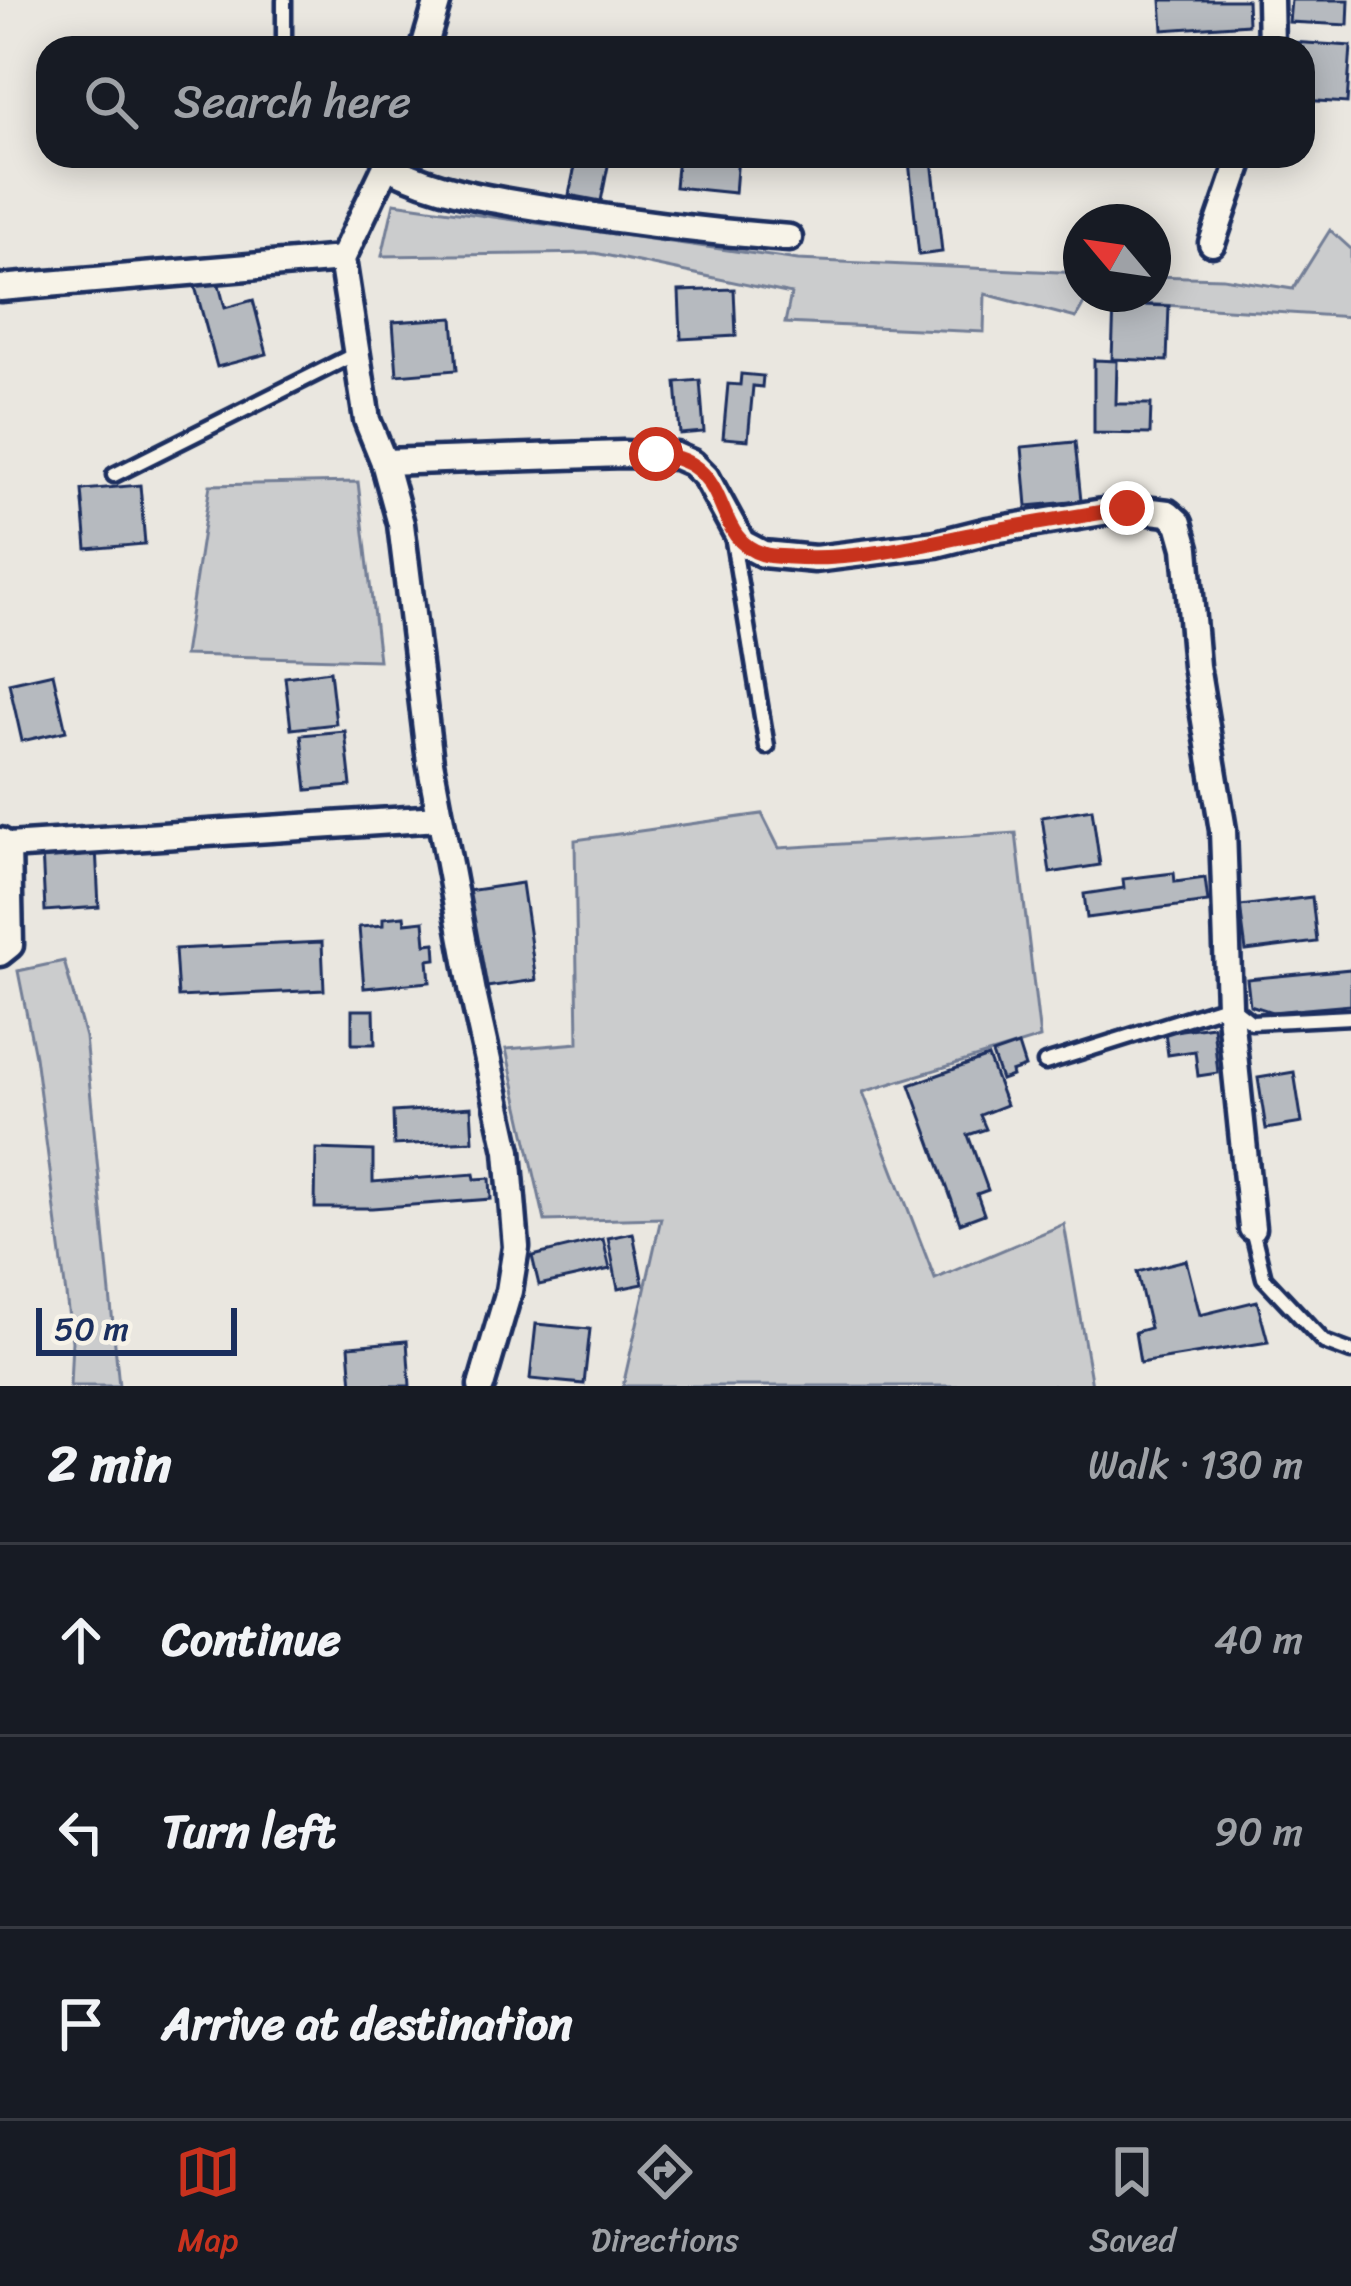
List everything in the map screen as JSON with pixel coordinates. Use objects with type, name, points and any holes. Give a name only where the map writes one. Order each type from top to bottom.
[{"type":"street","points":[[428,36],[438,0]]},
{"type":"street","points":[[1270,0],[1271,36]]},
{"type":"street","points":[[378,168],[342,260],[367,420],[400,524],[439,818],[508,1150],[513,1201],[515,1247],[509,1291],[481,1386]]},
{"type":"street","points":[[396,168],[416,181],[476,196],[700,231],[789,238]]},
{"type":"street","points":[[1212,243],[1238,168]]},
{"type":"street","points":[[0,288],[342,260]]},
{"type":"street","points":[[384,462],[676,456],[706,477],[742,543],[763,554],[815,559],[936,544],[1127,508],[1168,513],[1179,523],[1186,548],[1196,666],[1223,830],[1229,1005],[1252,1228]]},
{"type":"street","points":[[0,953],[10,945],[4,843],[439,818]]},
{"type":"lane","points":[[284,0],[284,36]]},
{"type":"lane","points":[[114,475],[357,353]]},
{"type":"lane","points":[[731,527],[767,747]]},
{"type":"lane","points":[[1045,1063],[1229,1005],[1251,1022],[1351,1017]]},
{"type":"lane","points":[[1252,1228],[1264,1278],[1324,1342],[1351,1352]]},
{"type":"shaded area","points":[[394,203],[798,260],[1063,272],[1063,312],[1079,312],[1076,318],[985,294],[984,332],[785,323],[791,294],[595,253],[382,256]]},
{"type":"shaded area","points":[[1330,230],[1351,249],[1351,317],[1171,305],[1171,277],[1223,278],[1293,289]]},
{"type":"shaded area","points":[[358,482],[379,660],[184,655],[210,485]]},
{"type":"shaded area","points":[[762,814],[779,848],[1016,833],[1040,1038],[863,1092],[935,1279],[1064,1224],[1092,1386],[623,1386],[661,1218],[545,1221],[506,1049],[578,1043],[575,840]]},
{"type":"shaded area","points":[[64,961],[85,1037],[119,1386],[70,1386],[72,1341],[35,1056],[18,971]]},
{"type":"building","points":[[1161,0],[1247,0],[1248,24],[1163,30]]},
{"type":"building","points":[[1291,0],[1349,0],[1348,25],[1289,22]]},
{"type":"building","points":[[1315,44],[1351,46],[1347,103],[1315,101]]},
{"type":"building","points":[[575,168],[608,168],[601,201],[569,195]]},
{"type":"building","points":[[677,168],[737,168],[735,193],[675,187]]},
{"type":"building","points":[[910,168],[933,168],[942,252],[919,255]]},
{"type":"building","points":[[216,273],[225,308],[253,300],[267,354],[217,367],[193,279]]},
{"type":"building","points":[[734,289],[736,336],[681,339],[679,291]]},
{"type":"building","points":[[1114,312],[1169,312],[1167,361],[1112,359]]},
{"type":"building","points":[[453,318],[457,370],[397,375],[393,322]]},
{"type":"building","points":[[1094,360],[1117,361],[1116,404],[1151,404],[1150,434],[1094,433]]},
{"type":"building","points":[[741,374],[763,376],[762,387],[753,386],[748,440],[723,438],[728,384],[740,385]]},
{"type":"building","points":[[700,380],[704,432],[680,434],[676,382]]},
{"type":"building","points":[[1075,442],[1081,501],[1027,506],[1022,447]]},
{"type":"building","points":[[140,485],[145,544],[87,549],[82,490]]},
{"type":"building","points":[[330,671],[336,724],[291,729],[285,677]]},
{"type":"building","points":[[53,673],[66,731],[22,741],[9,683]]},
{"type":"building","points":[[345,731],[351,786],[307,790],[301,735]]},
{"type":"building","points":[[1092,809],[1100,865],[1050,873],[1042,817]]},
{"type":"building","points":[[96,847],[99,907],[45,911],[42,850]]},
{"type":"building","points":[[1174,873],[1175,882],[1205,878],[1208,902],[1087,918],[1084,894],[1124,888],[1123,879]]},
{"type":"building","points":[[522,883],[536,980],[480,988],[467,891]]},
{"type":"building","points":[[1312,897],[1317,942],[1246,951],[1240,906]]},
{"type":"building","points":[[404,916],[405,923],[424,921],[426,944],[435,943],[436,959],[428,960],[430,982],[364,988],[359,927],[383,925],[383,918]]},
{"type":"building","points":[[322,942],[324,990],[178,997],[175,949]]},
{"type":"building","points":[[1351,969],[1351,1005],[1272,1012],[1250,1005],[1247,979]]},
{"type":"building","points":[[352,1010],[374,1010],[375,1044],[352,1044]]},
{"type":"building","points":[[1213,1026],[1218,1073],[1198,1076],[1195,1051],[1168,1055],[1165,1032]]},
{"type":"building","points":[[1018,1045],[1025,1067],[1001,1080],[992,1054]]},
{"type":"building","points":[[988,1057],[1006,1105],[980,1115],[986,1129],[968,1135],[988,1190],[977,1194],[984,1214],[960,1223],[910,1085]]},
{"type":"building","points":[[1294,1072],[1302,1123],[1266,1129],[1258,1078]]},
{"type":"building","points":[[471,1107],[473,1141],[394,1145],[393,1112]]},
{"type":"building","points":[[316,1149],[373,1151],[373,1182],[474,1174],[475,1179],[490,1178],[491,1199],[315,1208]]},
{"type":"building","points":[[633,1233],[643,1284],[618,1289],[608,1238]]},
{"type":"building","points":[[603,1239],[610,1269],[539,1285],[532,1256]]},
{"type":"building","points":[[1186,1260],[1200,1315],[1257,1301],[1268,1342],[1140,1363],[1135,1332],[1150,1328],[1137,1272]]},
{"type":"building","points":[[536,1324],[590,1329],[584,1384],[530,1379]]},
{"type":"building","points":[[407,1341],[410,1386],[352,1386],[349,1346]]},
{"type":"route","points":[[656,454],[692,463],[715,490],[742,543],[763,554],[815,559],[884,551],[1127,508]]}]
